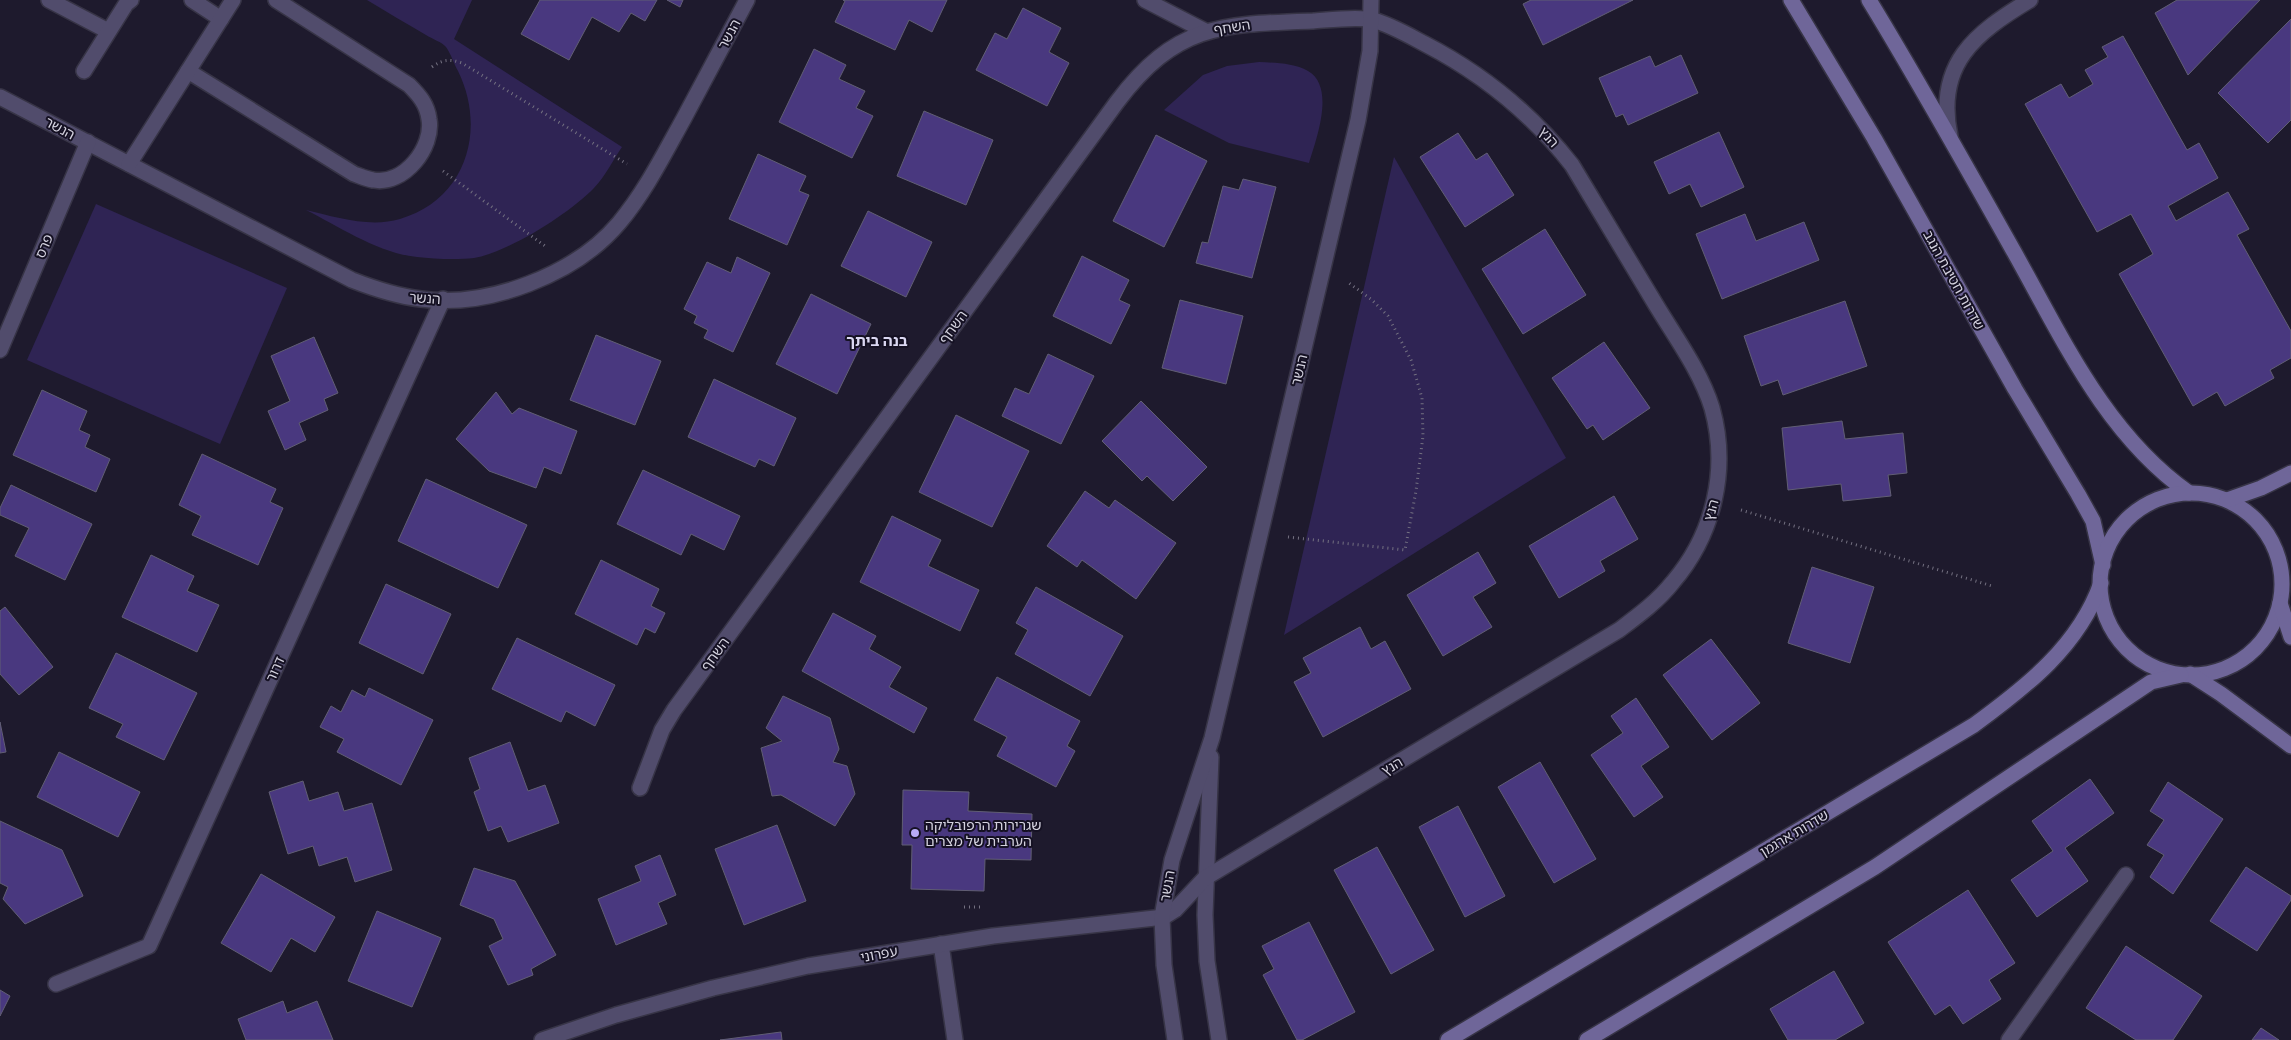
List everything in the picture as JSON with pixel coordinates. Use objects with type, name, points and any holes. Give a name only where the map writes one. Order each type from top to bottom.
[{"type":"main road","name":"שדרות חטיבת הנגב","points":[[1791,0],[1874,138],[2015,389],[2078,494],[2093,522],[2103,565]]},
{"type":"main road","points":[[1868,0],[1951,140],[2102,404],[2141,453],[2169,479],[2189,493]]},
{"type":"main road","points":[[2227,500],[2261,488],[2291,473]]},
{"type":"main road","points":[[2291,637],[2281,597],[2280,566],[2271,541],[2249,514],[2227,500],[2200,493],[2165,496],[2148,503],[2134,513],[2111,540],[2103,565],[2101,583],[2104,610],[2120,641],[2147,664],[2186,674],[2221,694],[2291,746]]},
{"type":"main road","points":[[1587,1040],[1875,867],[2151,682],[2186,674],[2218,671],[2248,655],[2271,628],[2291,573]]},
{"type":"main road","name":"שדרות ארגמן","points":[[1448,1040],[1974,725],[2025,686],[2063,649],[2087,615],[2101,583]]},
{"type":"street","points":[[50,0],[108,31]]},
{"type":"street","points":[[84,71],[108,31],[131,0]]},
{"type":"street","points":[[192,0],[221,19]]},
{"type":"street","points":[[129,164],[233,0]]},
{"type":"street","points":[[188,71],[354,174],[375,181],[392,178],[408,169],[420,155],[428,138],[429,119],[424,101],[410,85],[276,0]]},
{"type":"street","name":"הנשר","points":[[0,97],[352,280],[384,293],[422,300],[463,299],[504,292],[545,278],[584,255],[618,224],[651,179],[747,0]]},
{"type":"street","points":[[1145,0],[1205,31]]},
{"type":"street","name":"הנשר","points":[[1175,1040],[1164,965],[1162,917],[1172,860],[1212,738],[1358,120],[1370,51],[1372,0]]},
{"type":"street","points":[[1951,140],[1945,113],[1946,98],[1954,70],[1962,57],[1983,32],[2030,0]]},
{"type":"street","name":"השחף","points":[[640,788],[662,730],[674,710],[1117,102],[1156,59],[1188,38],[1205,31],[1245,23],[1371,19]]},
{"type":"street","name":"הנץ","points":[[1207,877],[1620,630],[1648,608],[1673,582],[1694,553],[1709,520],[1718,485],[1719,447],[1711,408],[1693,368],[1572,165],[1550,137],[1495,88],[1437,50],[1371,19]]},
{"type":"street","name":"פרס","points":[[0,350],[88,142]]},
{"type":"street","name":"דרור","points":[[56,984],[149,946],[443,300]]},
{"type":"street","name":"הנשר","points":[[1212,738],[1205,915],[1207,961],[1218,1040]]},
{"type":"street","points":[[2009,1040],[2126,875]]},
{"type":"street","name":"עפרוני","points":[[542,1040],[616,1015],[713,988],[808,966],[942,944],[1162,917],[1176,910],[1193,889],[1207,877]]},
{"type":"street","points":[[942,944],[955,1040]]},
{"type":"path","points":[[410,85],[441,61],[452,60],[462,63],[651,179]]},
{"type":"path","points":[[420,155],[570,263]]},
{"type":"path","points":[[1260,534],[1405,550],[1416,491],[1423,436],[1422,398],[1412,360],[1388,316],[1372,300],[1324,265]]},
{"type":"path","points":[[1714,502],[1992,586]]},
{"type":"shaded area","points":[[367,0],[472,0],[454,39],[622,147],[598,184],[555,220],[521,240],[488,254],[467,259],[424,258],[402,255],[374,245],[306,210],[365,222],[400,219],[423,210],[441,196],[455,179],[465,160],[470,139],[470,116],[467,94],[448,50],[442,44]]},
{"type":"shaded area","points":[[1259,62],[1297,66],[1308,71],[1316,79],[1321,89],[1322,114],[1309,163],[1229,143],[1164,110],[1203,75],[1227,66]]},
{"type":"shaded area","points":[[1394,157],[1566,458],[1284,635]]},
{"type":"shaded area","points":[[96,204],[287,288],[220,444],[27,360]]},
{"type":"building","points":[[540,0],[657,0],[645,21],[631,13],[619,32],[592,17],[569,60],[521,34]]},
{"type":"building","points":[[667,0],[683,0],[680,7]]},
{"type":"building","points":[[843,0],[947,0],[932,32],[909,20],[895,50],[835,22],[845,1]]},
{"type":"building","points":[[1531,0],[1633,0],[1543,45],[1523,4]]},
{"type":"building","points":[[2177,0],[2260,0],[2188,75],[2155,13]]},
{"type":"building","points":[[1023,8],[1061,28],[1049,52],[1069,63],[1047,106],[976,70],[995,33],[1007,39]]},
{"type":"building","points":[[2291,19],[2291,120],[2268,143],[2218,93]]},
{"type":"building","points":[[2123,36],[2187,150],[2199,143],[2218,178],[2168,206],[2176,221],[2228,192],[2249,229],[2237,235],[2291,331],[2291,358],[2270,370],[2274,378],[2225,406],[2217,392],[2193,406],[2119,274],[2153,254],[2131,214],[2097,232],[2025,104],[2061,84],[2069,98],[2093,84],[2085,70],[2108,57],[2102,47]]},
{"type":"building","points":[[814,49],[846,65],[839,79],[865,91],[856,108],[873,116],[852,158],[779,122]]},
{"type":"building","points":[[1681,55],[1698,93],[1628,125],[1623,114],[1616,117],[1599,78],[1650,56],[1655,67]]},
{"type":"building","points":[[924,111],[993,140],[966,205],[897,176]]},
{"type":"building","points":[[1719,132],[1744,187],[1701,207],[1690,184],[1669,194],[1654,162]]},
{"type":"building","points":[[1458,133],[1476,160],[1487,153],[1514,195],[1465,227],[1420,157]]},
{"type":"building","points":[[1156,135],[1207,161],[1164,247],[1113,221]]},
{"type":"building","points":[[758,154],[806,176],[799,191],[809,195],[787,245],[729,219]]},
{"type":"building","points":[[1243,179],[1276,187],[1252,278],[1196,263],[1202,242],[1208,243],[1223,186],[1239,190]]},
{"type":"building","points":[[868,211],[932,242],[906,297],[841,266]]},
{"type":"building","points":[[1745,214],[1756,241],[1804,222],[1819,260],[1722,299],[1696,234]]},
{"type":"building","points":[[1545,229],[1586,295],[1523,334],[1482,269]]},
{"type":"building","points":[[1082,256],[1129,280],[1119,300],[1130,305],[1111,344],[1053,316]]},
{"type":"building","points":[[737,257],[770,273],[733,352],[704,338],[708,330],[694,323],[697,316],[684,309],[707,262],[731,273]]},
{"type":"building","points":[[811,294],[871,324],[837,394],[776,364]]},
{"type":"building","points":[[1180,300],[1243,316],[1226,384],[1162,368]]},
{"type":"building","points":[[1845,301],[1867,366],[1783,395],[1778,380],[1761,386],[1744,336]]},
{"type":"building","points":[[596,335],[661,361],[635,425],[570,400]]},
{"type":"building","points":[[314,337],[338,393],[324,399],[328,410],[299,423],[306,440],[285,450],[268,411],[290,401],[271,356]]},
{"type":"building","points":[[1604,342],[1650,408],[1603,440],[1593,425],[1587,429],[1552,378]]},
{"type":"building","points":[[1048,354],[1094,376],[1061,444],[1002,416],[1015,388],[1029,394]]},
{"type":"building","points":[[714,379],[796,418],[774,466],[759,459],[755,467],[688,437]]},
{"type":"building","points":[[42,390],[87,411],[79,430],[90,435],[85,447],[110,459],[96,492],[13,455]]},
{"type":"building","points":[[496,392],[512,414],[519,408],[577,431],[561,474],[544,467],[536,488],[489,471],[456,439]]},
{"type":"building","points":[[1141,401],[1207,467],[1173,501],[1147,476],[1142,481],[1102,441]]},
{"type":"building","points":[[956,415],[1029,451],[992,527],[919,492]]},
{"type":"building","points":[[1842,421],[1845,439],[1903,433],[1907,473],[1888,475],[1891,496],[1843,501],[1841,484],[1788,490],[1782,428]]},
{"type":"building","points":[[202,454],[276,489],[270,502],[283,508],[258,565],[192,535],[201,516],[179,505]]},
{"type":"building","points":[[643,470],[740,516],[724,550],[691,534],[681,555],[617,524]]},
{"type":"building","points":[[426,479],[527,525],[498,588],[398,541]]},
{"type":"building","points":[[11,485],[92,524],[65,580],[15,556],[29,528],[0,515],[0,508]]},
{"type":"building","points":[[1085,491],[1109,508],[1115,500],[1176,543],[1136,599],[1082,560],[1077,567],[1047,546]]},
{"type":"building","points":[[1614,496],[1638,539],[1600,561],[1605,571],[1559,598],[1529,546]]},
{"type":"building","points":[[892,516],[941,540],[928,566],[979,590],[960,631],[860,582]]},
{"type":"building","points":[[1478,552],[1496,583],[1473,597],[1492,627],[1443,656],[1407,595]]},
{"type":"building","points":[[151,555],[194,576],[187,591],[219,605],[197,652],[122,617]]},
{"type":"building","points":[[601,560],[659,589],[651,606],[665,613],[655,633],[645,628],[637,645],[575,614]]},
{"type":"building","points":[[1812,567],[1874,587],[1850,663],[1788,643]]},
{"type":"building","points":[[386,584],[451,614],[423,674],[359,643]]},
{"type":"building","points":[[1036,587],[1123,636],[1090,696],[1015,654],[1028,630],[1016,623]]},
{"type":"building","points":[[5,607],[53,667],[19,695],[0,674],[0,611]]},
{"type":"building","points":[[833,613],[876,636],[869,649],[901,667],[889,687],[927,708],[914,733],[802,671]]},
{"type":"building","points":[[1360,627],[1371,649],[1385,641],[1411,689],[1323,737],[1294,682],[1311,673],[1303,658]]},
{"type":"building","points":[[517,638],[615,685],[595,726],[566,711],[561,722],[492,689]]},
{"type":"building","points":[[1711,639],[1760,703],[1712,740],[1663,675]]},
{"type":"building","points":[[116,653],[197,693],[164,760],[116,737],[123,724],[89,708]]},
{"type":"building","points":[[997,677],[1080,721],[1067,746],[1075,751],[1056,787],[997,756],[1007,737],[974,720]]},
{"type":"building","points":[[369,688],[433,720],[401,785],[337,752],[344,739],[320,727],[331,706],[341,712],[352,690],[365,697]]},
{"type":"building","points":[[783,696],[830,718],[839,749],[833,762],[847,766],[855,794],[835,826],[781,795],[772,796],[761,748],[782,741],[766,728]]},
{"type":"building","points":[[1636,698],[1669,747],[1641,766],[1663,797],[1634,817],[1591,755],[1623,733],[1611,716]]},
{"type":"building","points":[[0,722],[6,752],[0,753]]},
{"type":"building","points":[[510,742],[528,791],[545,785],[559,823],[508,842],[501,826],[488,831],[474,792],[480,789],[469,758]]},
{"type":"building","points":[[59,752],[140,792],[118,837],[37,797]]},
{"type":"building","points":[[1540,762],[1596,859],[1554,883],[1498,787]]},
{"type":"building","points":[[2090,779],[2114,813],[2065,848],[2088,881],[2037,917],[2011,880],[2053,851],[2032,821]]},
{"type":"building","points":[[303,781],[309,801],[338,792],[344,811],[372,803],[392,870],[355,882],[347,857],[319,866],[313,846],[288,854],[269,792]]},
{"type":"building","points":[[2168,782],[2223,819],[2173,894],[2150,877],[2164,855],[2147,845],[2164,820],[2150,811]]},
{"type":"building","points":[[903,790],[969,792],[968,811],[1032,814],[1031,860],[985,859],[984,891],[911,889],[912,845],[902,845]]},
{"type":"building","points":[[1458,806],[1505,896],[1465,917],[1419,827]]},
{"type":"building","points":[[0,821],[62,850],[83,896],[25,924],[3,899],[8,887],[0,883]]},
{"type":"building","points":[[777,825],[806,901],[744,925],[715,849]]},
{"type":"building","points":[[1377,847],[1434,950],[1391,974],[1334,870]]},
{"type":"building","points":[[660,855],[676,895],[658,903],[667,924],[616,945],[598,899],[641,881],[635,866]]},
{"type":"building","points":[[2246,867],[2291,896],[2291,900],[2257,951],[2210,921]]},
{"type":"building","points":[[474,868],[515,881],[556,955],[531,969],[533,975],[508,985],[489,946],[503,939],[494,919],[460,905]]},
{"type":"building","points":[[261,874],[335,917],[315,952],[291,938],[271,972],[221,943]]},
{"type":"building","points":[[1968,890],[2015,963],[1989,980],[2001,999],[1963,1024],[1950,1005],[1935,1015],[1888,942]]},
{"type":"building","points":[[377,911],[441,938],[412,1007],[348,981]]},
{"type":"building","points":[[1309,922],[1355,1012],[1302,1040],[1297,1040],[1263,975],[1274,969],[1262,946]]},
{"type":"building","points":[[2126,946],[2202,996],[2173,1040],[2136,1040],[2086,1008]]},
{"type":"building","points":[[1834,971],[1864,1023],[1835,1040],[1788,1040],[1770,1009]]},
{"type":"building","points":[[0,990],[10,996],[0,1016]]},
{"type":"building","points":[[283,1001],[287,1013],[317,1001],[333,1040],[246,1040],[238,1019]]},
{"type":"building","points":[[2261,1028],[2279,1040],[2252,1040]]},
{"type":"building","points":[[781,1032],[782,1040],[720,1040]]},
{"type":"place","name":"שגרירות הרפובליקה הערבית של מצרים","points":[[915,833]]},
{"type":"district","name":"בנה ביתך","points":[[877,341]]}]
